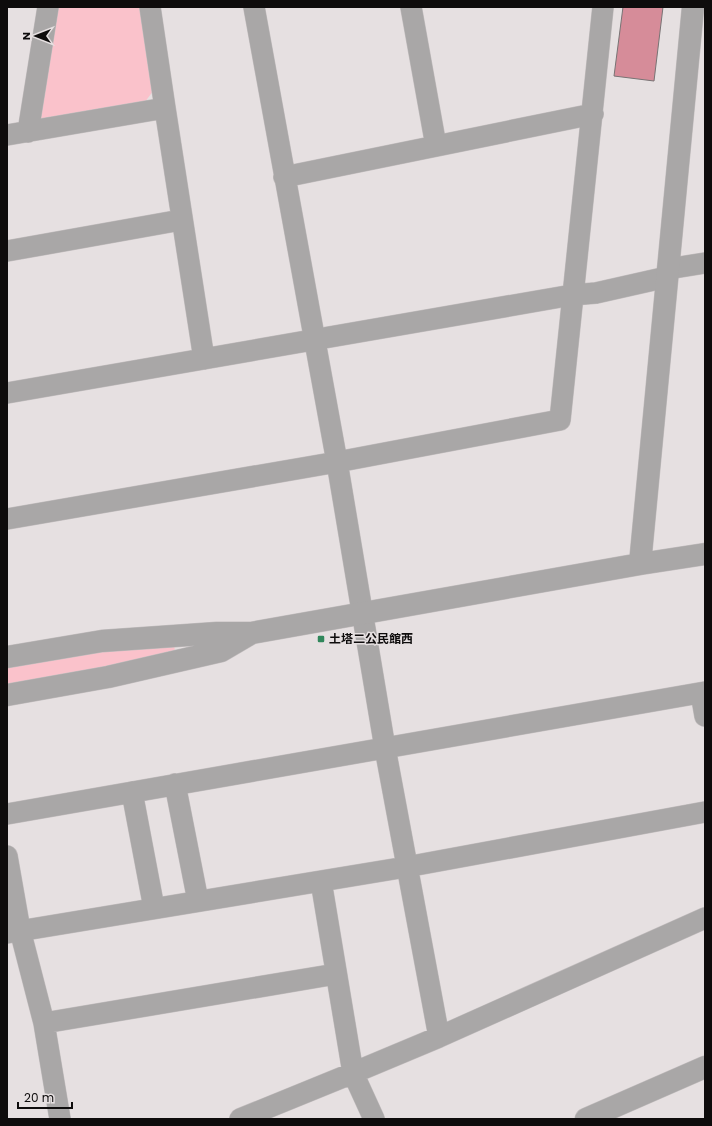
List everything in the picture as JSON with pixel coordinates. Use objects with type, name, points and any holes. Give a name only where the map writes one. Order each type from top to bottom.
[{"type":"street","points":[[28,132],[48,7]]},
{"type":"street","points":[[150,7],[181,220],[204,359]]},
{"type":"street","points":[[254,7],[337,462],[406,867],[439,1037]]},
{"type":"street","points":[[411,7],[436,146]]},
{"type":"street","points":[[7,519],[337,462],[560,420],[603,7]]},
{"type":"street","points":[[640,564],[693,7]]},
{"type":"street","points":[[7,135],[164,108]]},
{"type":"street","points":[[284,176],[593,114]]},
{"type":"street","points":[[7,251],[181,220]]},
{"type":"street","points":[[7,393],[596,292],[705,263]]},
{"type":"street","points":[[7,657],[102,641],[217,633],[251,633],[640,564],[705,554]]},
{"type":"street","points":[[7,695],[108,677],[221,650],[251,633]]},
{"type":"street","points":[[7,814],[703,692],[705,716]]},
{"type":"street","points":[[175,784],[198,901]]},
{"type":"street","points":[[132,792],[154,908]]},
{"type":"street","points":[[14,931],[406,867],[705,812]]},
{"type":"street","points":[[7,856],[14,931],[44,1023],[60,1119]]},
{"type":"street","points":[[321,881],[353,1073],[374,1119]]},
{"type":"street","points":[[240,1119],[439,1037],[705,918]]},
{"type":"street","points":[[44,1023],[336,974]]},
{"type":"street","points":[[586,1119],[705,1067]]},
{"type":"shaded area","points":[[52,7],[141,7],[153,91],[145,102],[40,121]]},
{"type":"shaded area","points":[[174,641],[175,654],[7,691],[7,663]]},
{"type":"building","points":[[623,7],[663,7],[654,81],[614,76]]},
{"type":"place","name":"土塔二公民館西","points":[[321,639]]}]
